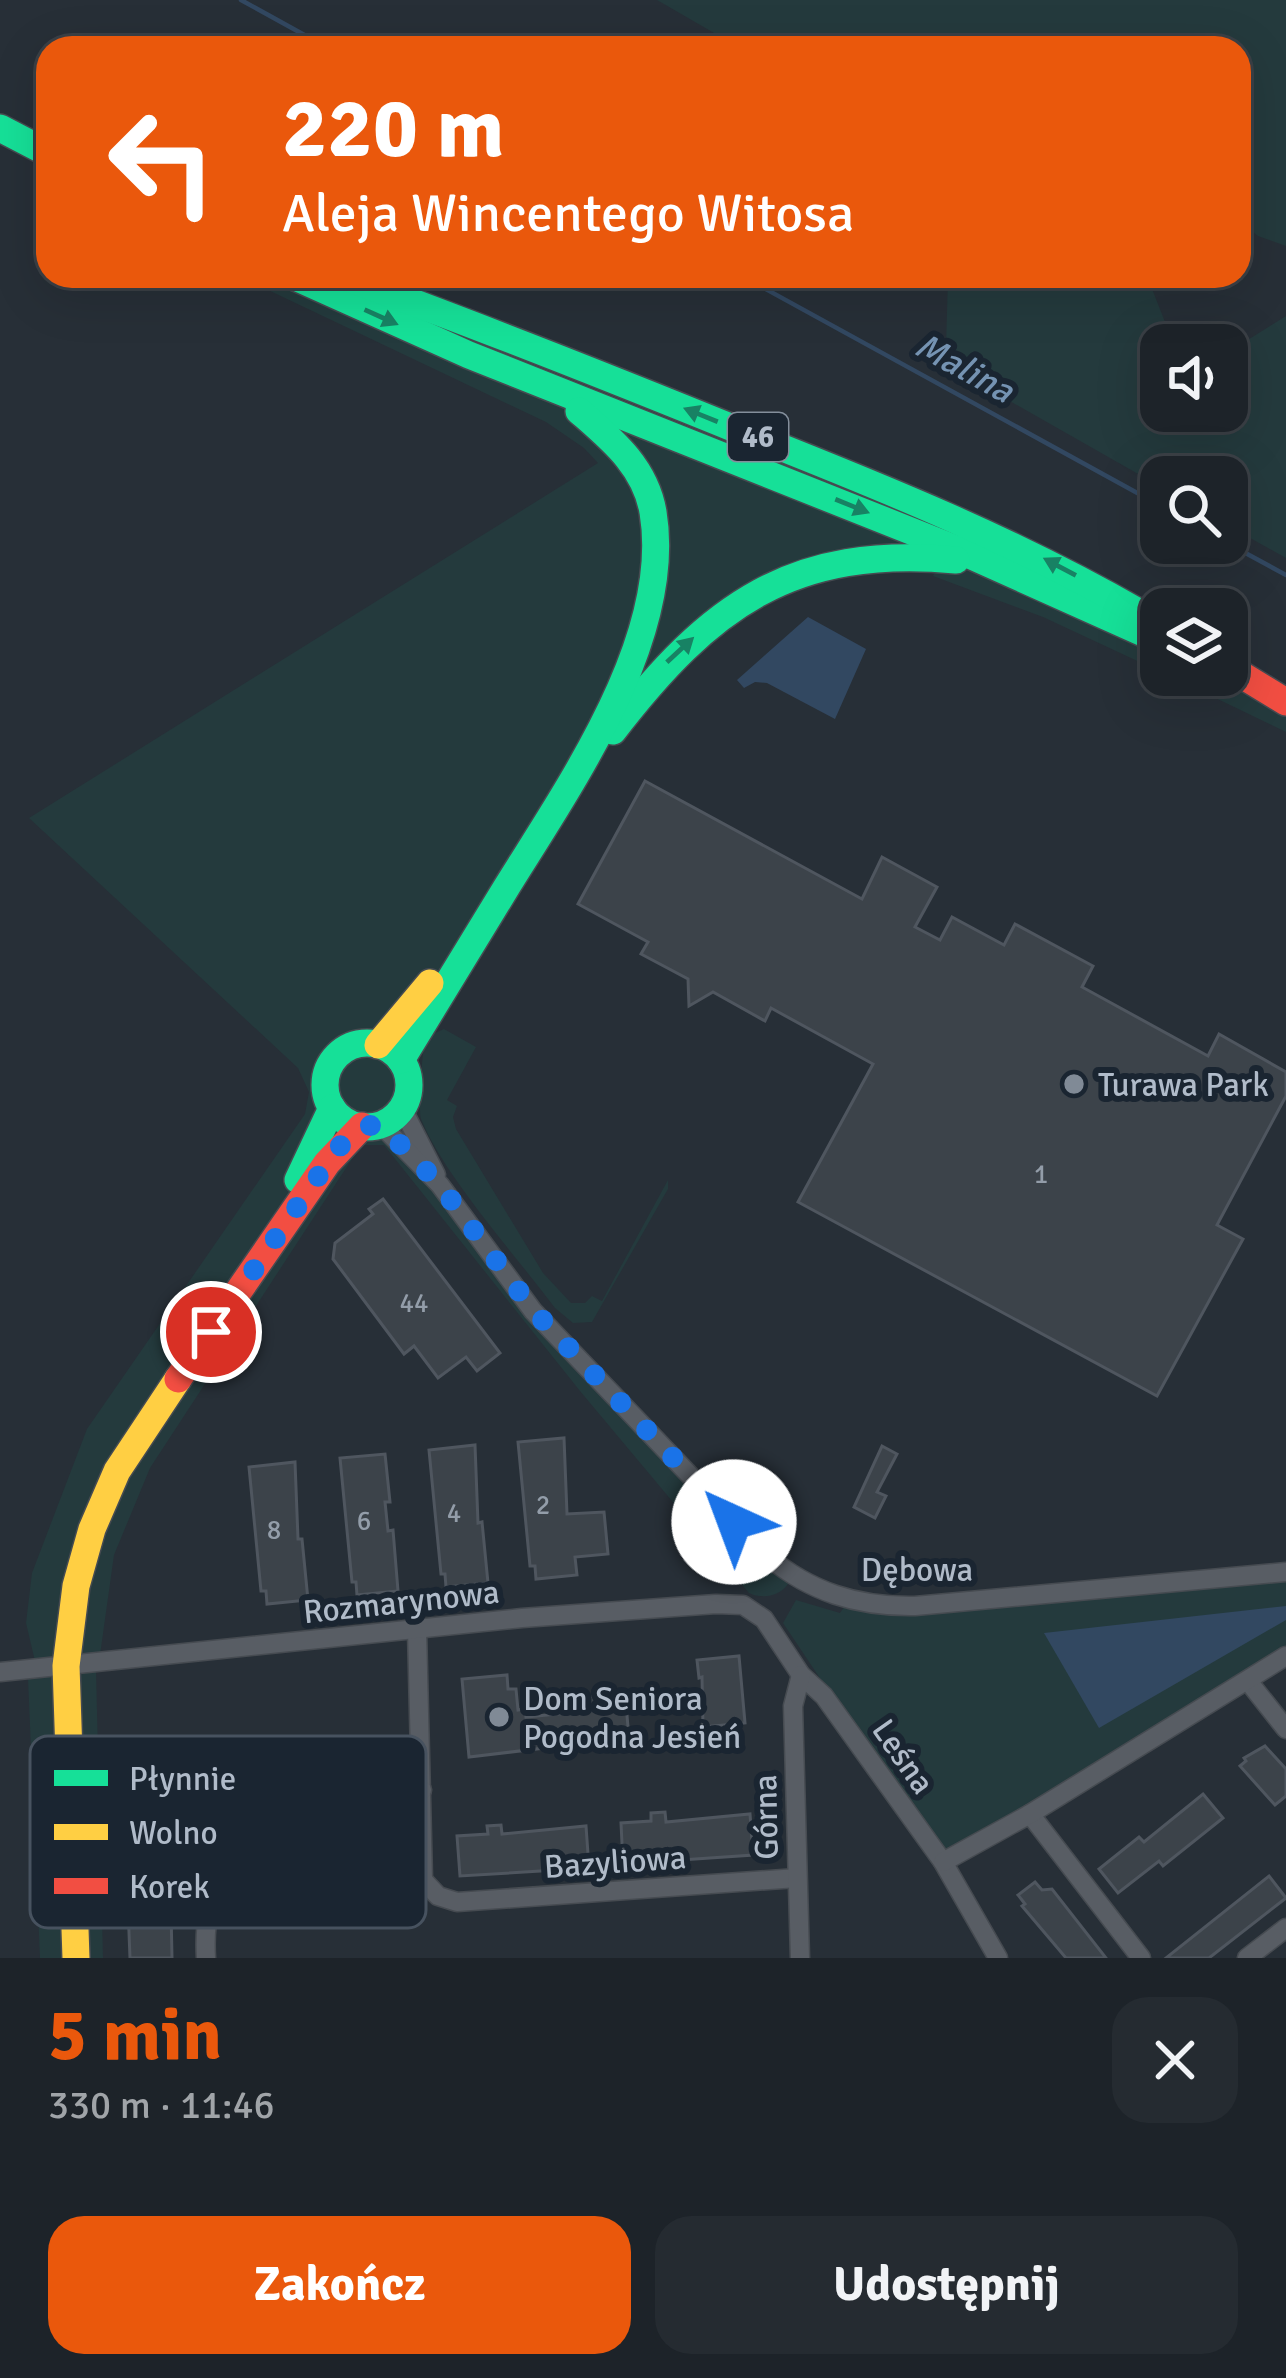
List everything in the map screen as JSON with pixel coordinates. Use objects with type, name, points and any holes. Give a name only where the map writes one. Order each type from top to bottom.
[{"type":"main road","points":[[0,128],[36,147]]},
{"type":"main road","name":"46","points":[[320,288],[470,355],[1000,568],[1140,631]]},
{"type":"main road","name":"46","points":[[375,288],[967,523],[1057,565],[1140,614]]},
{"type":"main road","points":[[390,1053],[482,926],[579,772],[610,709],[648,604],[656,554],[652,500],[628,452],[592,418],[470,355]]},
{"type":"main road","points":[[579,772],[674,656],[714,621],[780,581],[859,555],[943,558],[1000,568]]},
{"type":"main road","points":[[1248,681],[1286,702]]},
{"type":"main road","points":[[68,1736],[66,1666],[81,1565],[117,1472],[337,1149],[382,1120],[409,1084],[390,1053],[353,1045],[333,1060],[325,1084],[332,1108],[345,1120],[382,1120]]},
{"type":"main road","points":[[280,1227],[332,1108]]},
{"type":"main road","points":[[75,1928],[76,1958]]},
{"type":"street","name":"Dębowa","points":[[382,1120],[440,1185],[513,1286],[568,1350],[766,1555],[795,1578],[827,1594],[873,1605],[915,1606],[1286,1573]]},
{"type":"street","name":"Rozmarynowa","points":[[0,1672],[639,1608],[743,1605]]},
{"type":"street","name":"Leśna","points":[[743,1605],[775,1630],[801,1675],[824,1696],[943,1862],[998,1958]]},
{"type":"street","points":[[417,1630],[420,1736]]},
{"type":"street","points":[[943,1862],[1030,1814],[1286,1656]]},
{"type":"street","name":"Górna","points":[[800,1958],[793,1706],[801,1675]]},
{"type":"street","points":[[1248,1681],[1286,1729]]},
{"type":"street","points":[[1030,1814],[1141,1958]]},
{"type":"street","name":"Bazyliowa","points":[[426,1883],[438,1896],[457,1902],[797,1879]]},
{"type":"street","points":[[1247,1958],[1286,1928]]},
{"type":"green space","points":[[657,0],[1286,0],[1286,246],[1251,230],[1251,36],[719,36]]},
{"type":"green space","points":[[264,288],[322,288],[1140,632],[1140,662],[1043,617],[933,576],[942,559],[780,581],[625,713],[407,1072],[404,1102],[382,1124],[513,1286],[784,1570],[788,1584],[775,1594],[749,1593],[384,1145],[363,1145],[150,1468],[114,1555],[100,1655],[83,1656],[78,1651],[35,1661],[26,1623],[32,1573],[87,1429],[305,1114],[309,1092],[298,1068],[29,818],[598,463],[546,422]]},
{"type":"green space","points":[[948,288],[1152,288],[1166,324],[1140,324],[1140,432],[1248,432],[1248,340],[1286,316],[1286,558],[1248,537],[1248,456],[1140,456],[1140,475],[957,371],[946,347]]},
{"type":"green space","points":[[1248,685],[1286,702],[1286,732],[1211,696],[1248,696]]},
{"type":"green space","points":[[444,1029],[476,1047],[447,1100],[457,1106],[456,1129],[543,1273],[571,1303],[585,1303],[592,1296],[602,1301],[668,1180],[668,1189],[592,1322],[573,1323],[555,1308],[463,1190],[432,1141],[420,1113],[423,1053],[426,1037]]},
{"type":"green space","points":[[1286,1572],[1286,1656],[943,1862],[783,1623],[796,1600],[840,1613],[849,1600],[873,1605]]},
{"type":"green space","points":[[96,1670],[98,1736],[78,1736],[76,1679]]},
{"type":"green space","points":[[48,1675],[56,1681],[58,1736],[30,1736],[28,1679]]},
{"type":"green space","points":[[39,1928],[65,1928],[66,1958],[40,1958]]},
{"type":"green space","points":[[84,1928],[102,1928],[103,1958],[85,1958]]},
{"type":"water","points":[[808,617],[866,649],[835,719],[767,683],[744,688],[737,680]]},
{"type":"water","points":[[1286,1606],[1286,1620],[1099,1728],[1044,1633]]},
{"type":"building","name":"Turawa Park","points":[[645,781],[862,899],[882,857],[937,887],[915,927],[940,940],[952,917],[1004,945],[1015,924],[1093,966],[1082,987],[1208,1056],[1219,1034],[1286,1072],[1286,1096],[1217,1225],[1243,1239],[1157,1396],[798,1202],[873,1064],[771,1008],[765,1021],[713,992],[689,1006],[688,979],[641,954],[648,942],[578,904]]},
{"type":"building","points":[[383,1199],[500,1353],[477,1371],[466,1357],[438,1378],[414,1346],[404,1354],[333,1259],[335,1243],[373,1214],[369,1209]]},
{"type":"building","points":[[564,1438],[567,1514],[604,1512],[608,1554],[575,1557],[577,1575],[536,1579],[535,1566],[530,1566],[518,1442]]},
{"type":"building","points":[[475,1445],[478,1523],[482,1522],[488,1583],[446,1587],[429,1450]]},
{"type":"building","points":[[882,1446],[897,1454],[877,1492],[886,1496],[875,1518],[854,1507]]},
{"type":"building","points":[[385,1454],[390,1502],[385,1502],[388,1531],[393,1530],[398,1591],[357,1595],[340,1458]]},
{"type":"building","points":[[295,1462],[298,1539],[302,1539],[308,1600],[267,1604],[266,1591],[261,1591],[249,1467]]},
{"type":"building","points":[[739,1656],[745,1723],[703,1727],[697,1660]]},
{"type":"building","name":"Dom Seniora Pogodna Jesień","points":[[507,1675],[508,1689],[516,1689],[518,1710],[525,1709],[526,1717],[588,1711],[587,1697],[625,1693],[629,1738],[469,1757],[462,1679]]},
{"type":"building","points":[[1265,1746],[1286,1769],[1286,1796],[1275,1805],[1240,1766],[1244,1758]]},
{"type":"building","points":[[1203,1794],[1223,1818],[1163,1866],[1159,1861],[1118,1893],[1099,1869],[1139,1837],[1144,1842]]},
{"type":"building","points":[[665,1812],[666,1822],[750,1814],[753,1855],[623,1864],[621,1823],[651,1821],[651,1813]]},
{"type":"building","points":[[501,1825],[502,1834],[586,1826],[589,1868],[460,1876],[457,1836],[488,1834],[487,1826]]},
{"type":"building","points":[[1269,1876],[1286,1898],[1209,1958],[1166,1958]]},
{"type":"building","points":[[1035,1882],[1042,1890],[1052,1889],[1106,1958],[1066,1958],[1022,1906],[1018,1895]]},
{"type":"building","points":[[129,1928],[171,1928],[172,1958],[130,1958]]},
{"type":"waterway","name":"Malina","points":[[241,0],[306,36]]},
{"type":"waterway","name":"Malina","points":[[764,288],[1140,494]]},
{"type":"waterway","name":"Malina","points":[[1248,554],[1286,575]]},
{"type":"traffic: fast","points":[[0,128],[36,147]]},
{"type":"traffic: fast","points":[[320,288],[469,355],[956,549],[1140,632]]},
{"type":"traffic: fast","points":[[374,288],[899,496],[1045,562],[1140,613]]},
{"type":"traffic: fast","points":[[401,1060],[586,757],[611,709],[648,610],[655,560],[649,496],[635,467],[579,411]]},
{"type":"traffic: fast","points":[[613,731],[684,649],[759,593],[801,574],[847,563],[956,560]]},
{"type":"traffic: fast","points":[[367,1043],[396,1056],[409,1085],[396,1114],[367,1127],[338,1114],[325,1085],[338,1056],[367,1043]]},
{"type":"traffic: fast","points":[[298,1180],[332,1108]]},
{"type":"traffic: slow","points":[[378,1045],[430,983]]},
{"type":"traffic: slow","points":[[68,1736],[66,1666],[76,1586],[92,1529],[117,1471],[178,1379]]},
{"type":"traffic: slow","points":[[75,1928],[76,1958]]},
{"type":"traffic: jam","points":[[1248,679],[1286,702]]},
{"type":"traffic: jam","points":[[178,1379],[327,1163],[362,1126]]},
{"type":"place","name":"Turawa Park","points":[[1074,1084]]},
{"type":"place","name":"Dom Seniora Pogodna Jesień","points":[[499,1717]]},
{"type":"route","points":[[211,1332],[337,1149],[362,1126],[381,1125],[440,1185],[513,1286],[568,1350],[734,1522]]}]
